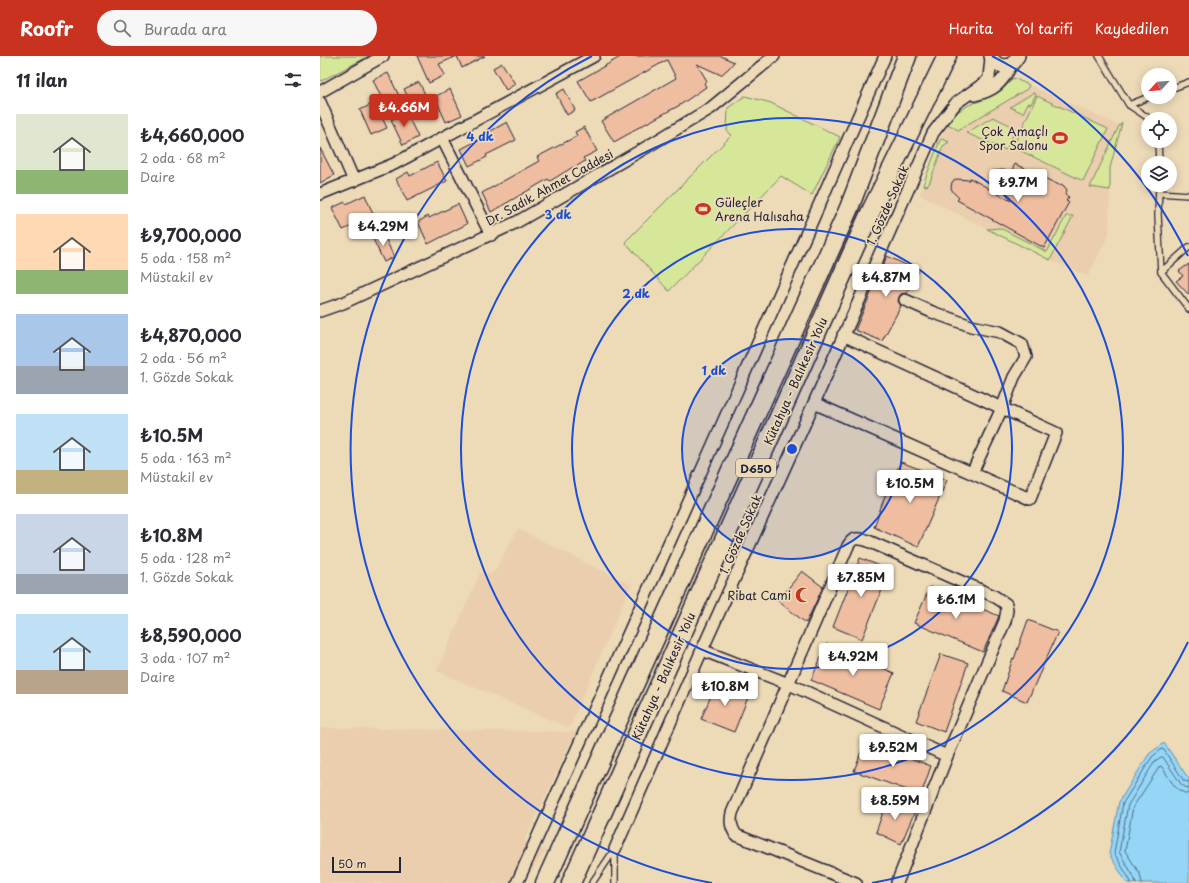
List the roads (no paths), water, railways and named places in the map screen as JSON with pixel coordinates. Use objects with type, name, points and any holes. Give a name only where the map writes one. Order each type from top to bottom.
[{"type":"highway","name":"Kütahya - Balıkesir Yolu","points":[[545,883],[849,208],[907,56]]},
{"type":"highway","name":"Kütahya - Balıkesir Yolu","points":[[571,883],[870,213],[946,56]]},
{"type":"street","points":[[320,92],[383,56]]},
{"type":"street","points":[[320,194],[394,164],[594,56]]},
{"type":"street","points":[[517,883],[766,327],[885,56]]},
{"type":"street","name":"Dr. Sadık Ahmet Caddesi","points":[[320,311],[343,303],[517,222],[711,108],[771,57]]},
{"type":"street","points":[[991,57],[998,64],[1003,66],[1017,58]]},
{"type":"street","points":[[956,103],[964,96],[981,87],[986,82],[991,57]]},
{"type":"street","points":[[956,103],[988,91],[998,85],[1017,58]]},
{"type":"street","points":[[320,102],[354,180]]},
{"type":"street","name":"1. Gözde Sokak","points":[[615,849],[702,650],[814,403],[933,133],[956,103]]},
{"type":"street","points":[[442,138],[491,235]]},
{"type":"street","points":[[905,300],[932,312],[971,326],[1000,332],[1022,344],[1026,357],[1014,377],[1002,408],[972,473]]},
{"type":"street","points":[[814,403],[1030,499],[1056,433],[843,335]]},
{"type":"street","points":[[856,883],[839,880],[736,835],[730,822],[732,813],[848,546],[852,539],[856,538],[866,540],[994,596],[1006,604],[1007,610],[1005,621],[947,756],[897,883]]},
{"type":"street","points":[[702,650],[789,684],[947,756]]},
{"type":"lane","points":[[1099,56],[1129,105],[1141,113]]},
{"type":"lane","points":[[1177,86],[1189,82]]},
{"type":"lane","points":[[1129,105],[1141,100]]},
{"type":"lane","points":[[1189,195],[1158,193],[1161,272],[1189,308]]},
{"type":"lane","points":[[1161,272],[1189,247]]},
{"type":"lane","points":[[592,883],[615,849]]},
{"type":"lane","points":[[615,849],[615,883]]},
{"type":"water","points":[[1164,743],[1189,779],[1189,883],[1127,883],[1109,854],[1119,802],[1149,754]]},
{"type":"place","name":"Çok Amaçlı Spor Salonu","points":[[1060,138]]},
{"type":"place","name":"Güleçler Arena Halısaha","points":[[703,209]]},
{"type":"place","name":"Ribat Cami","points":[[803,595]]}]
